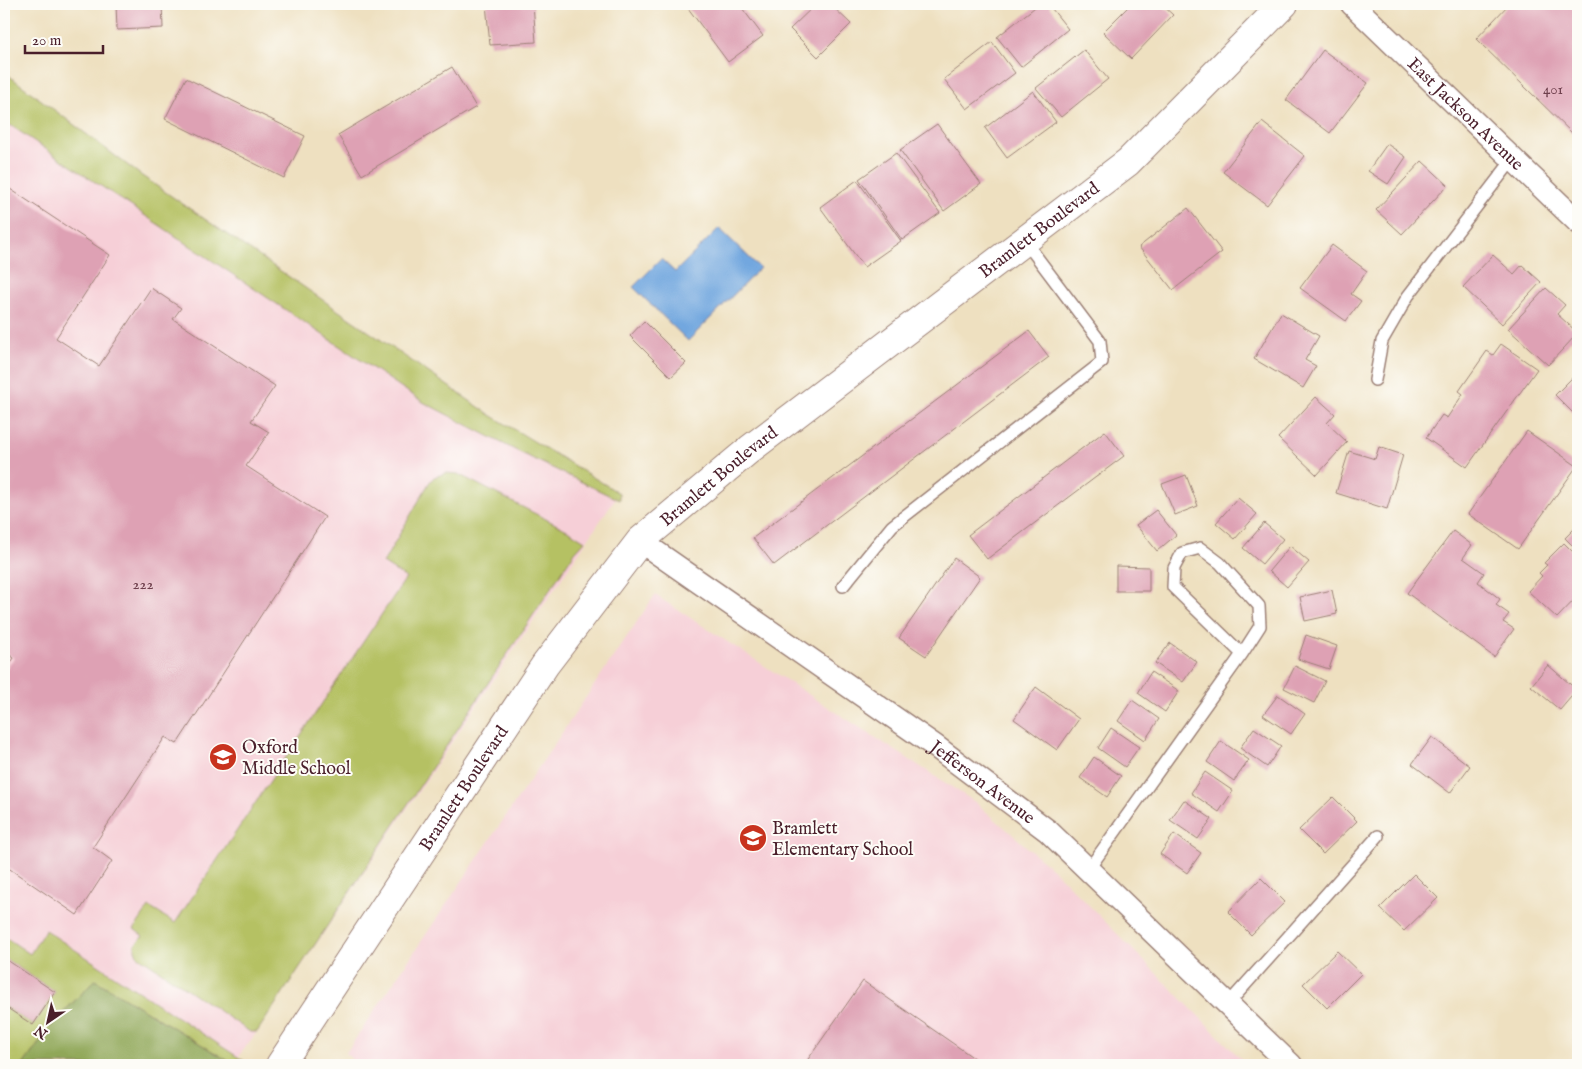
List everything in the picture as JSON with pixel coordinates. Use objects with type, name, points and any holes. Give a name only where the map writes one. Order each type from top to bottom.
[{"type":"street","name":"Bramlett Boulevard","points":[[280,1065],[545,665],[640,542],[750,449],[1128,162],[1284,4]]},
{"type":"street","name":"East Jackson Avenue","points":[[1352,4],[1578,222]]},
{"type":"street","name":"Jefferson Avenue","points":[[640,542],[935,746],[1048,831],[1291,1065]]},
{"type":"lane","points":[[1375,380],[1382,341],[1408,296],[1513,159]]},
{"type":"lane","points":[[842,586],[892,526],[1102,362],[1100,341],[1024,240]]},
{"type":"lane","points":[[1088,870],[1242,654],[1260,626],[1259,606],[1220,563],[1200,548],[1182,552],[1174,568],[1173,587],[1242,654]]},
{"type":"lane","points":[[1228,1004],[1378,836]]},
{"type":"shaded area","name":"Oxford Middle School","points":[[4,72],[142,176],[489,414],[619,493],[257,1032],[232,1065],[56,1021],[23,1065],[4,1065]]},
{"type":"shaded area","name":"Bramlett Elementary School","points":[[655,595],[975,802],[1057,873],[1247,1065],[357,1065],[346,1053]]},
{"type":"green space","points":[[4,72],[142,176],[489,414],[619,493],[619,500],[519,452],[423,402],[4,121]]},
{"type":"green space","points":[[446,473],[458,474],[585,541],[575,552],[257,1032],[250,1032],[137,955],[135,944],[143,936],[134,929],[149,907],[175,923],[406,578],[383,563],[429,483],[434,477]]},
{"type":"green space","points":[[45,930],[247,1063],[246,1065],[235,1065],[95,980],[56,1020],[23,1065],[4,1065],[4,1006],[33,1025],[55,992],[4,958],[4,945],[8,939],[30,954]]},
{"type":"green space","points":[[95,980],[235,1065],[23,1065],[56,1020]]},
{"type":"water","points":[[719,228],[760,268],[688,341],[633,287],[661,259],[675,272]]},
{"type":"building","points":[[116,4],[162,4],[163,28],[117,30]]},
{"type":"building","points":[[486,4],[533,4],[536,42],[490,45]]},
{"type":"building","points":[[685,4],[739,4],[763,36],[728,62]]},
{"type":"building","points":[[816,4],[830,4],[851,24],[818,57],[790,29]]},
{"type":"building","points":[[1039,4],[1048,4],[1068,29],[1021,67],[997,37]]},
{"type":"building","points":[[1131,4],[1161,4],[1173,15],[1131,59],[1103,32]]},
{"type":"building","points":[[1509,4],[1578,4],[1578,139],[1476,39]]},
{"type":"building","points":[[992,42],[1015,73],[967,109],[944,79]]},
{"type":"building","points":[[1084,50],[1108,79],[1061,117],[1036,88]]},
{"type":"building","points":[[1323,50],[1368,83],[1330,133],[1286,100]]},
{"type":"building","points":[[452,67],[476,107],[362,175],[338,135]]},
{"type":"building","points":[[186,78],[305,136],[284,178],[165,119]]},
{"type":"building","points":[[1033,91],[1056,122],[1007,158],[985,128]]},
{"type":"building","points":[[1262,122],[1305,156],[1267,205],[1223,172]]},
{"type":"building","points":[[937,124],[981,184],[944,211],[900,150]]},
{"type":"building","points":[[1387,144],[1406,157],[1388,184],[1368,171]]},
{"type":"building","points":[[896,153],[940,213],[902,240],[859,179]]},
{"type":"building","points":[[1422,161],[1448,185],[1402,234],[1376,210]]},
{"type":"building","points":[[857,180],[901,241],[864,267],[820,207]]},
{"type":"building","points":[[4,185],[110,255],[56,338],[99,366],[151,288],[181,308],[173,319],[275,386],[251,421],[269,432],[246,466],[325,517],[177,744],[165,737],[93,847],[112,861],[77,915],[4,865],[4,673],[14,658],[4,651]]},
{"type":"building","points":[[1188,208],[1222,252],[1173,290],[1139,247]]},
{"type":"building","points":[[1332,245],[1367,271],[1351,294],[1361,301],[1346,321],[1300,288]]},
{"type":"building","points":[[1493,255],[1514,274],[1522,265],[1541,282],[1502,324],[1463,287]]},
{"type":"building","points":[[1546,288],[1565,305],[1557,314],[1578,333],[1548,365],[1508,329]]},
{"type":"building","points":[[1281,313],[1319,336],[1305,360],[1316,366],[1303,388],[1254,359]]},
{"type":"building","points":[[644,321],[686,363],[671,377],[630,336]]},
{"type":"building","points":[[1029,331],[1049,357],[774,565],[753,538]]},
{"type":"building","points":[[1501,344],[1537,369],[1467,467],[1426,438],[1442,415],[1447,418],[1463,394],[1459,391],[1487,351],[1493,355]]},
{"type":"building","points":[[1578,372],[1578,418],[1555,395]]},
{"type":"building","points":[[1316,397],[1335,414],[1327,423],[1347,442],[1317,475],[1278,438]]},
{"type":"building","points":[[1105,431],[1124,456],[987,559],[968,535]]},
{"type":"building","points":[[1527,431],[1577,466],[1518,549],[1468,514]]},
{"type":"building","points":[[1379,447],[1403,455],[1387,509],[1336,493],[1349,451],[1375,459]]},
{"type":"building","points":[[1186,475],[1198,506],[1175,515],[1162,484]]},
{"type":"building","points":[[1238,498],[1257,514],[1235,539],[1216,523]]},
{"type":"building","points":[[1156,510],[1176,535],[1157,551],[1136,525]]},
{"type":"building","points":[[1264,523],[1283,539],[1262,564],[1243,548]]},
{"type":"building","points":[[1578,525],[1578,551],[1565,538]]},
{"type":"building","points":[[1453,531],[1472,545],[1463,558],[1484,573],[1478,582],[1500,599],[1496,605],[1509,614],[1503,622],[1514,629],[1494,657],[1407,593]]},
{"type":"building","points":[[1564,543],[1578,557],[1578,596],[1557,618],[1528,591],[1542,576],[1539,573],[1547,565],[1544,563]]},
{"type":"building","points":[[1290,546],[1309,562],[1287,587],[1269,571]]},
{"type":"building","points":[[954,558],[980,577],[926,656],[899,638]]},
{"type":"building","points":[[1116,566],[1149,567],[1149,591],[1116,591]]},
{"type":"building","points":[[1332,590],[1337,614],[1305,621],[1300,597]]},
{"type":"building","points":[[1306,635],[1337,646],[1329,669],[1298,659]]},
{"type":"building","points":[[1170,643],[1197,662],[1183,682],[1155,663]]},
{"type":"building","points":[[1548,665],[1577,690],[1560,710],[1531,686]]},
{"type":"building","points":[[1295,666],[1325,681],[1314,703],[1284,688]]},
{"type":"building","points":[[1151,672],[1179,691],[1165,712],[1138,693]]},
{"type":"building","points":[[1036,687],[1079,719],[1057,750],[1014,719]]},
{"type":"building","points":[[1278,695],[1305,714],[1291,734],[1263,715]]},
{"type":"building","points":[[1132,700],[1159,719],[1145,740],[1118,721]]},
{"type":"building","points":[[1111,728],[1139,747],[1125,767],[1098,748]]},
{"type":"building","points":[[1254,728],[1281,746],[1267,767],[1240,748]]},
{"type":"building","points":[[1432,737],[1470,766],[1450,793],[1412,764]]},
{"type":"building","points":[[1221,741],[1249,760],[1234,781],[1207,762]]},
{"type":"building","points":[[1094,757],[1121,776],[1107,797],[1080,778]]},
{"type":"building","points":[[1205,772],[1233,791],[1219,812],[1191,793]]},
{"type":"building","points":[[1333,797],[1357,821],[1323,854],[1299,830]]},
{"type":"building","points":[[1184,800],[1212,819],[1198,839],[1170,820]]},
{"type":"building","points":[[1174,834],[1201,853],[1187,873],[1160,854]]},
{"type":"building","points":[[1414,874],[1438,898],[1404,931],[1380,908]]},
{"type":"building","points":[[1261,878],[1285,902],[1251,935],[1228,912]]},
{"type":"building","points":[[1337,951],[1361,974],[1327,1008],[1303,984]]},
{"type":"building","points":[[4,958],[55,992],[33,1025],[4,1006]]},
{"type":"building","points":[[863,981],[984,1065],[804,1065]]},
{"type":"place","name":"Oxford Middle School","points":[[223,757]]},
{"type":"place","name":"Bramlett Elementary School","points":[[753,838]]}]
